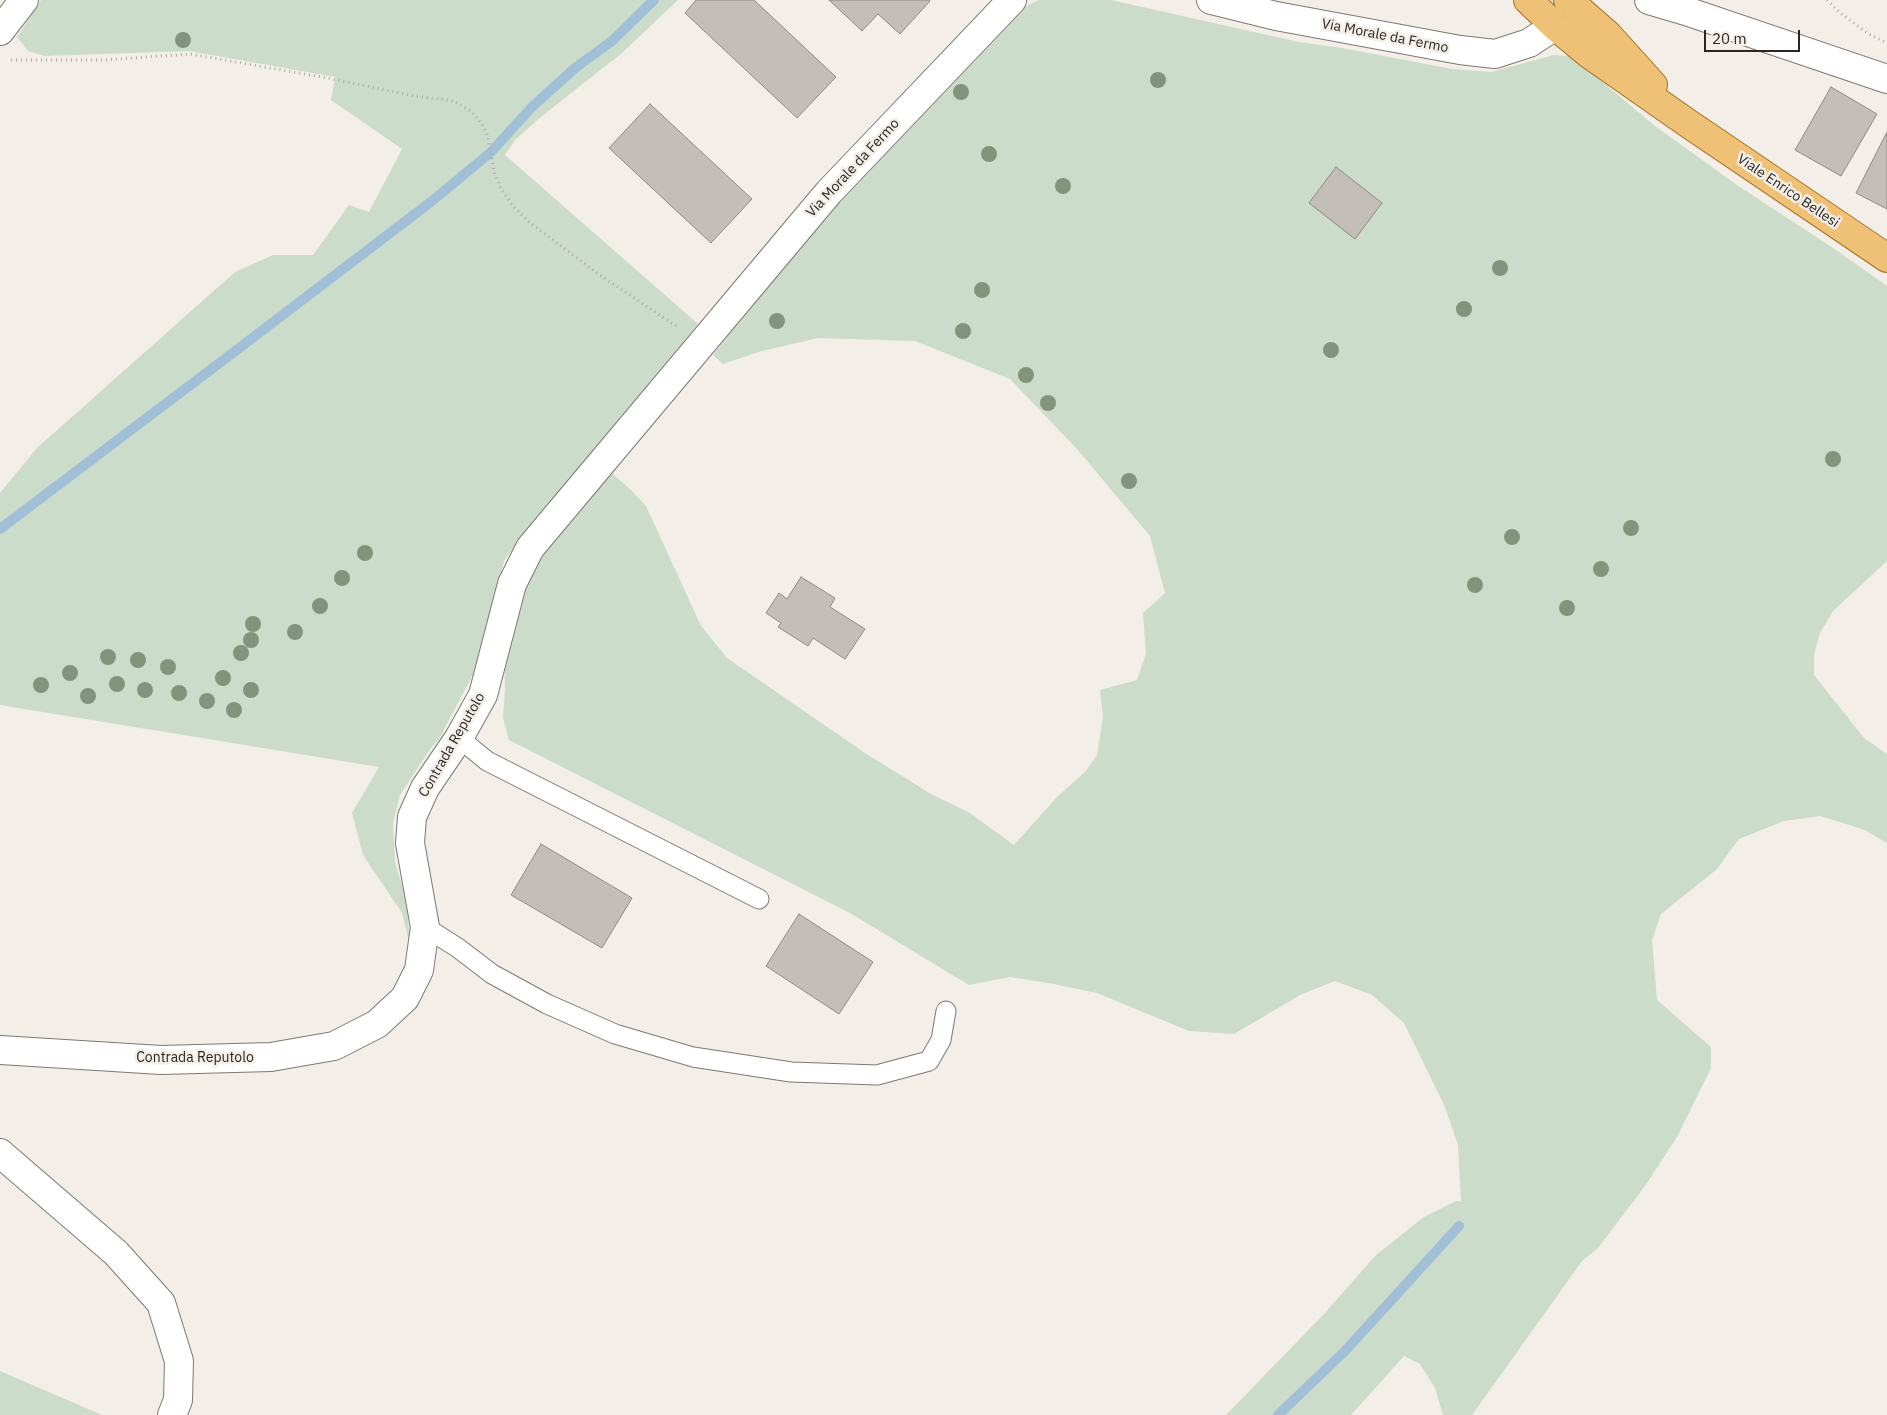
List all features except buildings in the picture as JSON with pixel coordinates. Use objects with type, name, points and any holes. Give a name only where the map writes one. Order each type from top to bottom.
[{"type":"main road","name":"Viale Enrico Bellesi","points":[[1528,0],[1554,26],[1589,54],[1887,258]]},
{"type":"main road","points":[[1546,0],[1557,6],[1574,1]]},
{"type":"main road","name":"Viale Enrico Bellesi","points":[[1574,1],[1607,34],[1689,124]]},
{"type":"main road","points":[[1554,26],[1574,1]]},
{"type":"street","points":[[0,31],[24,0]]},
{"type":"street","name":"Via Morale da Fermo","points":[[701,344],[829,192],[1012,0]]},
{"type":"street","name":"Via Morale da Fermo","points":[[1211,0],[1276,16],[1460,50],[1495,54],[1529,44],[1554,26]]},
{"type":"street","points":[[1649,0],[1887,79]]},
{"type":"street","name":"Contrada Reputolo","points":[[0,1050],[161,1060],[271,1057],[334,1046],[377,1024],[405,998],[419,970],[425,927],[410,843],[412,817],[425,788],[459,738],[483,695],[512,584],[530,548],[701,344]]},
{"type":"street","points":[[0,1153],[116,1254],[161,1303],[179,1361],[178,1400],[172,1415]]},
{"type":"lane","points":[[459,738],[487,761],[759,899]]},
{"type":"lane","points":[[425,927],[458,948],[492,974],[547,1004],[615,1034],[693,1057],[790,1072],[877,1075],[929,1061],[941,1040],[946,1011]]},
{"type":"path","points":[[1827,0],[1839,12],[1867,33],[1887,43]]},
{"type":"path","points":[[8,60],[105,60],[190,54],[454,102],[472,112],[482,124],[488,136],[494,171],[501,189],[524,217],[597,273],[701,344]]},
{"type":"green space","points":[[41,0],[678,0],[622,53],[542,116],[515,140],[505,155],[698,324],[523,535],[504,561],[476,669],[439,739],[400,795],[393,823],[395,862],[407,902],[410,946],[402,913],[363,855],[352,813],[379,767],[0,705],[0,493],[37,448],[235,272],[273,255],[313,255],[349,205],[369,212],[402,149],[331,100],[335,77],[189,51],[45,56],[28,51],[17,37]]},
{"type":"green space","points":[[1039,0],[1111,0],[1299,42],[1342,48],[1452,69],[1491,72],[1554,55],[1568,56],[1581,64],[1655,126],[1737,185],[1887,286],[1887,561],[1833,611],[1820,633],[1814,654],[1814,675],[1864,738],[1887,754],[1887,843],[1865,830],[1820,816],[1784,821],[1739,839],[1717,869],[1661,914],[1652,940],[1657,1000],[1711,1047],[1711,1068],[1677,1137],[1645,1186],[1598,1248],[1582,1261],[1472,1415],[1443,1415],[1435,1388],[1420,1364],[1404,1356],[1351,1415],[1226,1415],[1324,1314],[1376,1255],[1424,1217],[1456,1201],[1461,1201],[1458,1145],[1445,1107],[1404,1023],[1372,995],[1335,981],[1300,995],[1234,1034],[1189,1031],[1097,993],[1054,984],[1010,977],[969,985],[850,913],[509,740],[503,718],[505,690],[504,650],[519,585],[605,467],[646,506],[701,626],[727,658],[865,753],[931,794],[970,813],[1014,845],[1058,796],[1085,772],[1097,755],[1103,717],[1100,690],[1137,680],[1146,654],[1143,613],[1165,593],[1150,536],[1077,449],[1010,379],[915,341],[818,338],[762,351],[723,364],[713,355],[839,193],[1002,23]]},
{"type":"green space","points":[[0,1371],[102,1415],[0,1415]]},
{"type":"waterway","points":[[0,529],[432,201],[490,153],[532,107],[575,68],[612,41],[654,0]]},
{"type":"waterway","points":[[1278,1415],[1345,1351],[1459,1226]]}]
